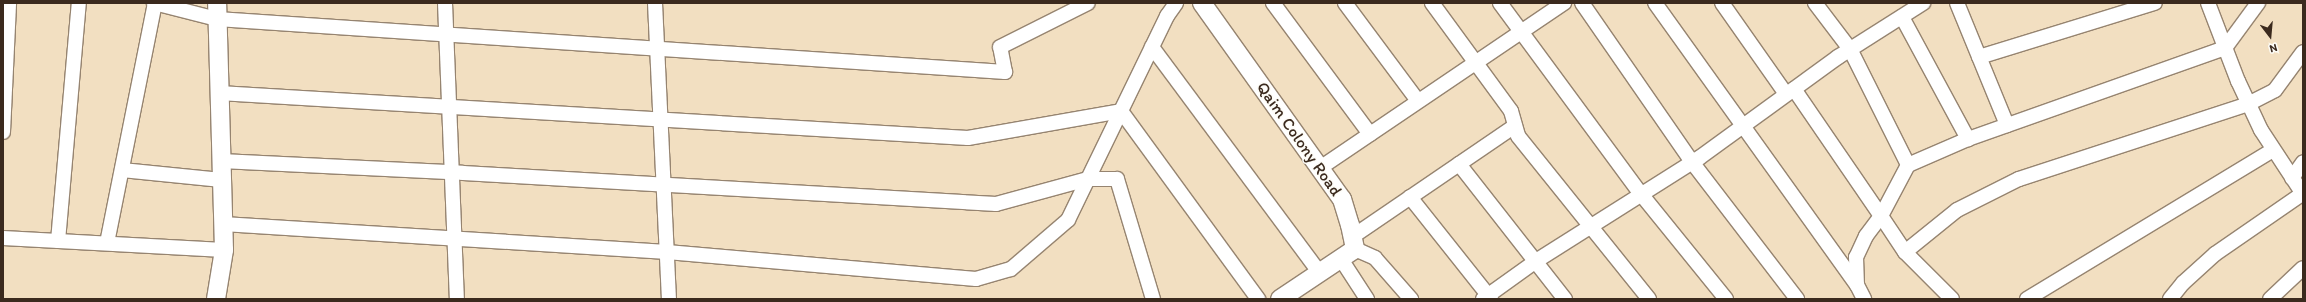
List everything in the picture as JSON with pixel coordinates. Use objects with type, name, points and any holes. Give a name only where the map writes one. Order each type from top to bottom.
[{"type":"street","points":[[3,132],[9,3]]},
{"type":"street","points":[[58,241],[79,3]]},
{"type":"street","points":[[107,243],[155,3],[217,11],[447,34],[1005,72],[1000,47],[1088,3]]},
{"type":"street","points":[[445,3],[457,299]]},
{"type":"street","points":[[655,3],[669,299]]},
{"type":"street","points":[[223,224],[667,252],[976,279],[1011,269],[1068,220],[1152,47],[1176,3]]},
{"type":"street","name":"Qaim Colony Road","points":[[1202,3],[1342,199],[1350,248]]},
{"type":"street","points":[[1273,3],[1370,134]]},
{"type":"street","points":[[1345,3],[1418,101]]},
{"type":"street","points":[[1432,3],[1511,111],[1518,136],[1592,225],[1649,299]]},
{"type":"street","points":[[1500,3],[1641,194],[1726,299]]},
{"type":"street","points":[[1320,168],[1520,31],[1564,3]]},
{"type":"street","points":[[1582,3],[1692,162],[1797,299]]},
{"type":"street","points":[[1655,3],[1857,285],[1864,299]]},
{"type":"street","points":[[1722,3],[1790,92],[1881,216],[1905,252],[1952,299]]},
{"type":"street","points":[[1815,3],[1850,49],[1908,165]]},
{"type":"street","points":[[1410,197],[1487,298],[1535,261],[1692,162],[1850,49],[1924,3]]},
{"type":"street","points":[[1957,3],[2007,124]]},
{"type":"street","points":[[1979,57],[2155,3]]},
{"type":"street","points":[[2170,299],[2183,283],[2215,254],[2303,194],[2274,150],[2248,104],[2208,3]]},
{"type":"street","points":[[1857,285],[1856,257],[1866,236],[1881,216],[1908,165],[1968,138],[2225,48],[2258,3]]},
{"type":"street","points":[[217,11],[224,250],[216,299],[223,299]]},
{"type":"street","points":[[1902,17],[1968,138]]},
{"type":"street","points":[[1152,47],[1320,273]]},
{"type":"street","points":[[1905,252],[1956,210],[2019,179],[2248,104],[2275,90],[2303,52]]},
{"type":"street","points":[[219,93],[968,138],[1121,111]]},
{"type":"street","points":[[1121,111],[1258,299]]},
{"type":"street","points":[[1291,296],[1410,197],[1516,126]]},
{"type":"street","points":[[2036,297],[2274,150]]},
{"type":"street","points":[[221,161],[453,172],[996,204],[1088,179],[1117,179],[1153,299]]},
{"type":"street","points":[[2292,178],[2303,162]]},
{"type":"street","points":[[1459,164],[1565,299]]},
{"type":"street","points":[[122,170],[222,180]]},
{"type":"street","points":[[3,238],[224,250]]},
{"type":"street","points":[[1350,248],[1367,299]]},
{"type":"street","points":[[1350,248],[1375,258],[1411,299]]},
{"type":"street","points":[[2270,299],[2303,268]]}]
